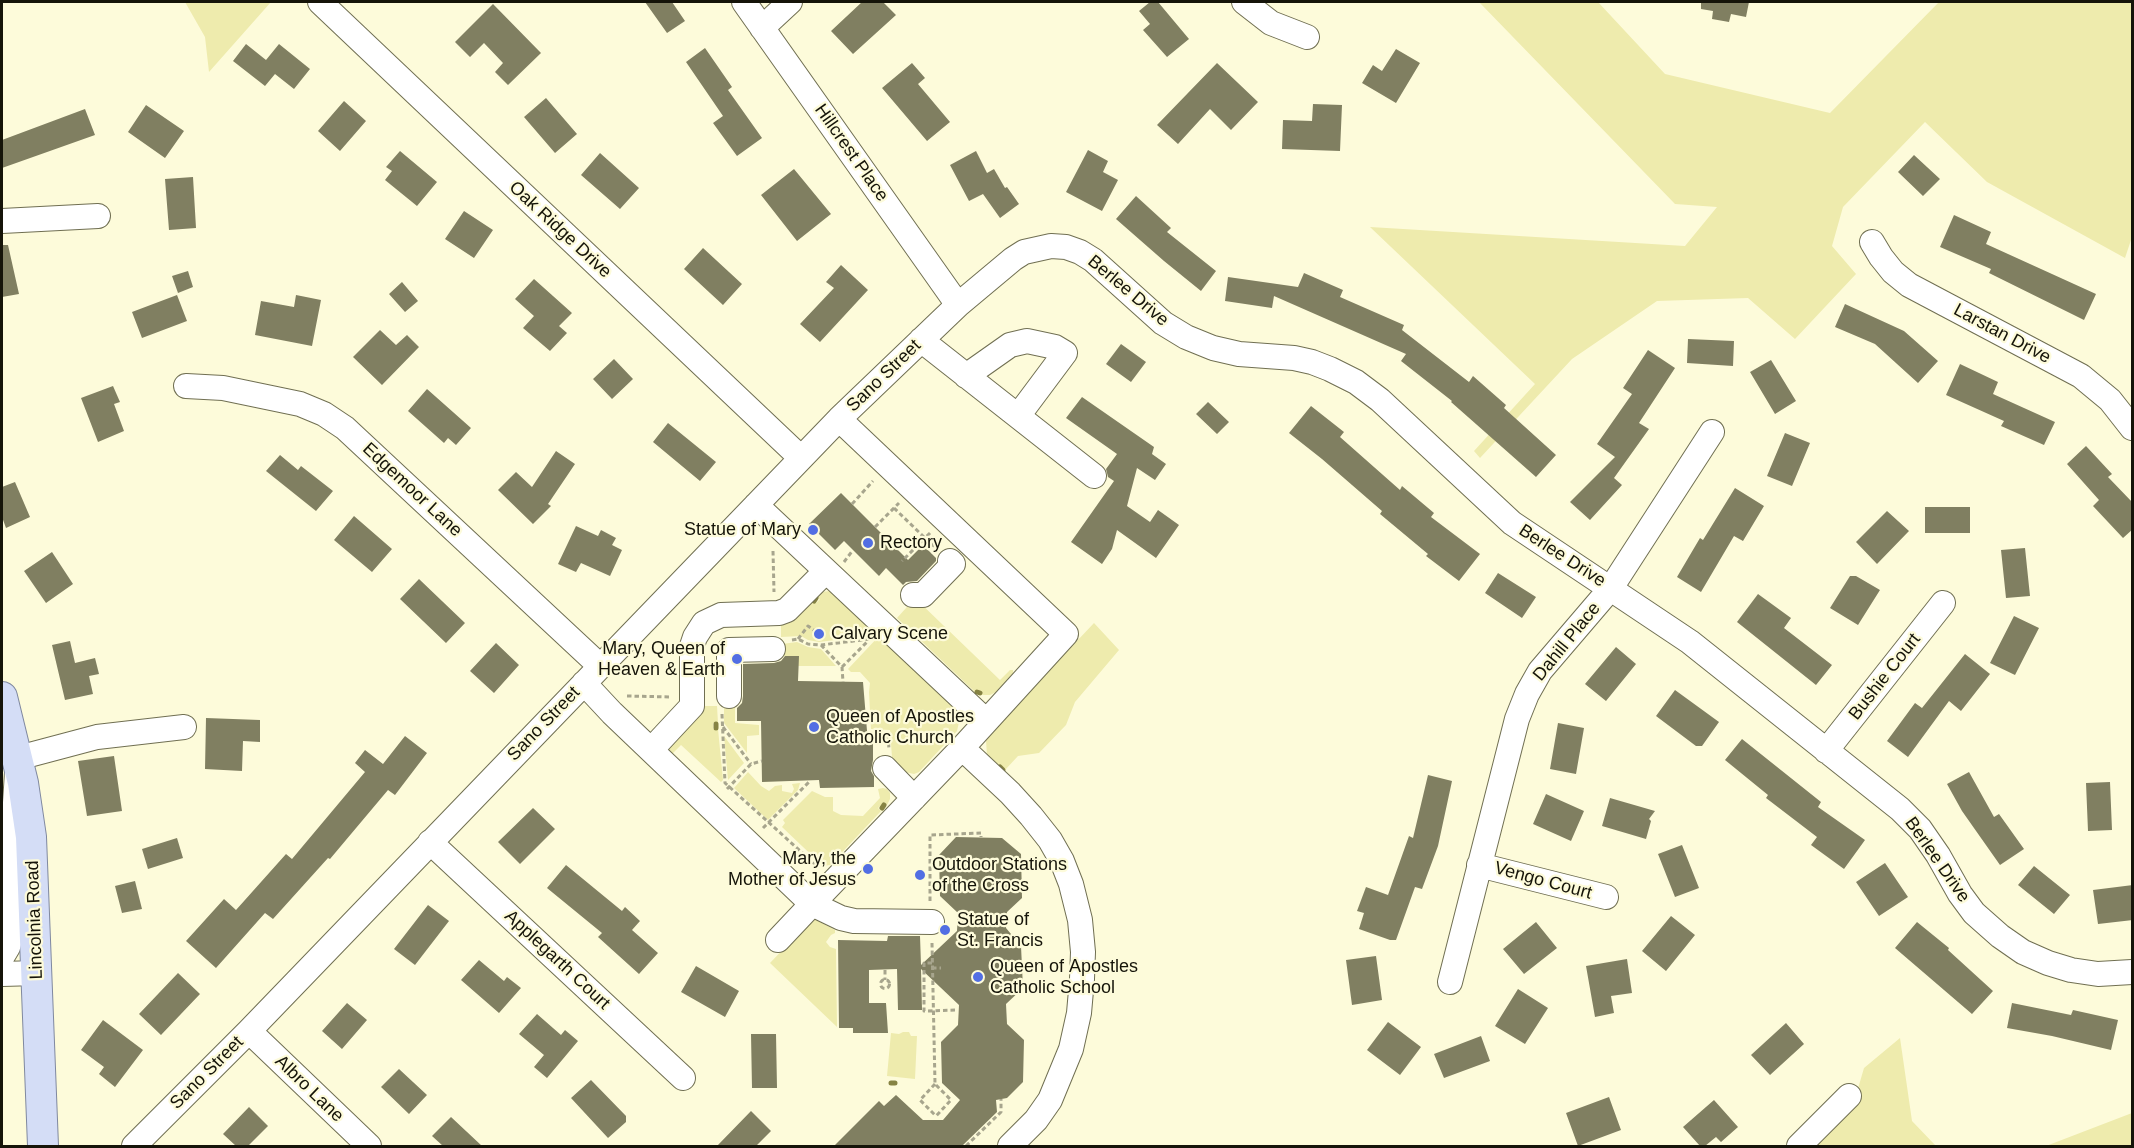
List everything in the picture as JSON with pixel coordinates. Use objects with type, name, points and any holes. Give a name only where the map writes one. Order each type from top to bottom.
[{"type":"main road","name":"Lincolnia Road","points":[[2,697],[18,758],[31,837],[43,1146]]},
{"type":"street","name":"Oak Ridge Drive","points":[[320,2],[801,458]]},
{"type":"street","name":"Hillcrest Place","points":[[744,2],[958,305]]},
{"type":"street","points":[[762,28],[790,2]]},
{"type":"street","points":[[1244,2],[1271,22],[1306,36]]},
{"type":"street","points":[[2,221],[98,216]]},
{"type":"street","name":"Larstan Drive","points":[[1872,242],[1893,273],[1910,285],[2081,376],[2110,400],[2133,428]]},
{"type":"street","name":"Berlee Drive","points":[[958,305],[1024,252],[1051,246],[1066,247],[1093,260],[1163,323],[1186,337],[1213,348],[1239,354],[1294,358],[1330,369],[1356,382],[1380,400],[1512,524],[1690,642],[1900,809],[1920,829],[1974,913],[2000,936],[2048,963],[2071,970],[2098,974],[2133,972]]},
{"type":"street","name":"Sano Street","points":[[134,1146],[249,1030],[839,418],[958,305]]},
{"type":"street","points":[[921,340],[1094,476]]},
{"type":"street","points":[[966,376],[996,353],[1018,343],[1027,341],[1055,347],[1065,353],[1018,416]]},
{"type":"street","name":"Edgemoor Lane","points":[[186,386],[224,388],[300,404],[324,414],[345,428],[592,675],[651,750],[812,904],[854,921],[932,922]]},
{"type":"street","points":[[778,940],[1066,634],[839,418]]},
{"type":"street","name":"Dahill Place","points":[[1450,982],[1517,719],[1527,694],[1540,671],[1611,588],[1713,432]]},
{"type":"street","points":[[756,505],[833,569],[876,633],[986,721]]},
{"type":"street","points":[[913,595],[923,595],[953,564],[950,561]]},
{"type":"street","points":[[651,750],[692,706],[692,646],[695,636],[704,623],[721,615],[779,613],[787,610],[833,569]]},
{"type":"street","name":"Bushie Court","points":[[1826,751],[1943,603]]},
{"type":"street","points":[[729,696],[729,650],[781,644]]},
{"type":"street","points":[[2,957],[11,936],[12,847],[18,758],[98,737],[184,727]]},
{"type":"street","points":[[962,747],[1010,793],[1050,840],[1071,884],[1080,921],[1083,952],[1082,979],[1079,1013],[1071,1049],[1050,1100],[1036,1120],[1010,1146]]},
{"type":"street","points":[[885,768],[914,798]]},
{"type":"street","name":"Applegarth Court","points":[[430,842],[683,1078]]},
{"type":"street","name":"Vengo Court","points":[[1479,865],[1606,897]]},
{"type":"street","points":[[2,974],[37,973]]},
{"type":"street","name":"Albro Lane","points":[[249,1030],[369,1146]]},
{"type":"street","points":[[1804,1145],[1849,1096]]},
{"type":"path","points":[[852,504],[889,466]]},
{"type":"path","points":[[875,527],[913,488]]},
{"type":"path","points":[[894,508],[925,538],[902,561]]},
{"type":"path","points":[[833,569],[854,550]]},
{"type":"path","points":[[781,644],[798,639],[808,626],[819,633]]},
{"type":"path","points":[[798,639],[808,644],[821,645],[876,633]]},
{"type":"path","points":[[842,667],[876,633]]},
{"type":"path","points":[[821,645],[842,667],[843,682]]},
{"type":"path","points":[[751,764],[722,727],[725,783],[728,788],[820,870],[821,874]]},
{"type":"path","points":[[867,733],[888,734]]},
{"type":"path","points":[[728,788],[751,764],[762,761]]},
{"type":"path","points":[[767,825],[810,781]]},
{"type":"path","points":[[935,1083],[920,1100],[936,1117],[951,1100],[935,1083],[930,835],[981,833],[981,837]]},
{"type":"path","points":[[932,963],[924,963],[924,1011],[958,1010]]},
{"type":"path","points":[[932,968],[941,968]]},
{"type":"path","points":[[885,970],[885,980]]},
{"type":"path","points":[[966,1146],[1001,1112],[1001,1099]]},
{"type":"shaded area","points":[[185,2],[271,2],[209,72],[205,37]]},
{"type":"shaded area","points":[[1479,2],[1598,2],[1665,74],[1830,113],[1939,2],[2132,2],[2132,237],[2125,258],[1987,182],[1925,122],[1843,207],[1832,246],[1856,274],[1795,339],[1748,298],[1657,301],[1572,359],[1480,458],[1474,451],[1535,384],[1370,227],[1685,246],[1717,207],[1675,204]]},
{"type":"shaded area","points":[[831,591],[874,629],[867,636],[819,642],[801,636],[781,637],[781,622],[812,601],[816,603],[820,599],[815,596],[820,592]]},
{"type":"shaded area","points":[[915,598],[1000,680],[1010,670],[1013,670],[1013,674],[996,692],[981,695],[982,693],[977,690],[975,692],[897,618]]},
{"type":"shaded area","points":[[1094,623],[1119,650],[1075,702],[1066,725],[1039,753],[1018,756],[1005,770],[1001,765],[998,767],[987,756],[986,740],[989,734]]},
{"type":"shaded area","points":[[880,635],[958,712],[957,731],[919,772],[914,774],[905,772],[892,757],[890,730],[871,729],[870,683],[860,672],[851,672],[848,669]]},
{"type":"shaded area","points":[[797,642],[821,649],[836,666],[798,666],[798,656],[782,656],[782,644]]},
{"type":"shaded area","points":[[724,705],[735,705],[735,723],[759,725],[759,735],[747,736],[747,753],[724,723]]},
{"type":"shaded area","points":[[702,706],[717,706],[718,723],[713,723],[713,729],[718,729],[723,780],[721,782],[681,745],[672,754],[667,751],[697,718]]},
{"type":"shaded area","points":[[724,736],[744,763],[728,780]]},
{"type":"shaded area","points":[[748,772],[769,791],[775,786],[782,785],[782,791],[792,793],[794,789],[792,784],[800,783],[798,790],[768,820],[734,788]]},
{"type":"shaded area","points":[[883,788],[890,793],[887,805],[884,802],[878,808],[881,811],[830,865],[823,866],[782,827],[785,823],[783,820],[812,791],[825,797],[833,797],[833,811],[841,815],[863,816],[880,798],[878,789]]},
{"type":"shaded area","points":[[813,918],[835,930],[826,942],[830,947],[836,949],[837,1027],[770,963]]},
{"type":"shaded area","points":[[903,1032],[917,1036],[915,1079],[887,1076],[891,1033]]},
{"type":"shaded area","points":[[1900,1038],[1912,1121],[1936,1146],[1805,1146],[1852,1109],[1864,1068]]},
{"type":"shaded area","points":[[2132,1113],[2132,1146],[2046,1146]]},
{"type":"building","points":[[645,2],[672,2],[685,21],[667,33]]},
{"type":"building","points":[[862,2],[883,2],[896,15],[853,54],[831,31]]},
{"type":"building","points":[[1150,2],[1158,2],[1189,39],[1167,57],[1143,30],[1150,24],[1139,11]]},
{"type":"building","points":[[1701,2],[1749,2],[1746,17],[1731,14],[1729,22],[1712,19],[1713,11],[1701,9]]},
{"type":"building","points":[[493,4],[541,53],[508,85],[495,72],[503,63],[484,43],[470,57],[455,42]]},
{"type":"building","points":[[246,44],[266,60],[279,44],[310,69],[294,89],[275,74],[265,86],[233,61]]},
{"type":"building","points":[[705,48],[732,87],[728,90],[762,138],[737,156],[713,123],[723,116],[686,62]]},
{"type":"building","points":[[1396,49],[1420,63],[1396,103],[1362,83],[1373,65],[1382,71]]},
{"type":"building","points":[[912,63],[925,78],[918,84],[950,122],[927,141],[882,88]]},
{"type":"building","points":[[1217,63],[1258,102],[1231,130],[1210,109],[1178,144],[1157,125]]},
{"type":"building","points":[[546,98],[577,134],[555,153],[524,117]]},
{"type":"building","points":[[344,101],[366,121],[340,151],[318,131]]},
{"type":"building","points":[[1313,104],[1342,105],[1340,151],[1282,149],[1283,120],[1312,121]]},
{"type":"building","points":[[146,105],[184,131],[165,158],[128,132]]},
{"type":"building","points":[[85,109],[95,135],[2,168],[2,140]]},
{"type":"building","points":[[1088,150],[1108,161],[1103,172],[1118,180],[1102,211],[1066,192]]},
{"type":"building","points":[[400,151],[437,182],[417,206],[385,180],[392,171],[386,167]]},
{"type":"building","points":[[976,151],[987,173],[994,169],[1005,188],[1007,187],[1019,204],[1000,218],[983,194],[969,201],[950,165]]},
{"type":"building","points":[[600,153],[639,188],[620,209],[581,175]]},
{"type":"building","points":[[1914,155],[1940,179],[1923,196],[1898,172]]},
{"type":"building","points":[[794,169],[831,214],[797,241],[761,195]]},
{"type":"building","points":[[193,177],[196,228],[169,230],[165,179]]},
{"type":"building","points":[[1136,196],[1171,228],[1167,232],[1216,271],[1201,291],[1116,219]]},
{"type":"building","points":[[464,211],[493,230],[474,258],[445,239]]},
{"type":"building","points":[[1954,215],[1991,232],[1986,244],[2096,294],[2084,320],[1989,273],[1991,269],[1940,247]]},
{"type":"building","points":[[2,245],[8,245],[19,294],[2,297]]},
{"type":"building","points":[[703,248],[742,284],[723,305],[684,269]]},
{"type":"building","points":[[841,265],[868,290],[820,342],[800,324],[834,288],[826,282]]},
{"type":"building","points":[[188,271],[193,287],[178,293],[172,276]]},
{"type":"building","points":[[1304,273],[1343,290],[1340,297],[1404,325],[1402,330],[1469,382],[1473,376],[1506,405],[1504,408],[1556,455],[1536,477],[1452,401],[1401,361],[1406,354],[1274,296],[1272,308],[1225,301],[1228,277],[1298,287]]},
{"type":"building","points":[[534,279],[572,313],[559,326],[567,333],[550,351],[523,328],[534,316],[515,299]]},
{"type":"building","points":[[402,282],[418,301],[405,312],[389,294]]},
{"type":"building","points":[[177,295],[187,321],[142,338],[132,312]]},
{"type":"building","points":[[296,295],[321,300],[312,346],[255,335],[261,301],[294,307]]},
{"type":"building","points":[[1845,304],[1904,331],[1938,361],[1918,383],[1875,344],[1835,327]]},
{"type":"building","points":[[380,330],[396,345],[407,335],[419,347],[382,385],[353,357]]},
{"type":"building","points":[[1688,339],[1734,341],[1733,366],[1687,363]]},
{"type":"building","points":[[1121,344],[1146,362],[1131,382],[1106,364]]},
{"type":"building","points":[[1648,350],[1675,368],[1639,423],[1649,429],[1614,478],[1622,485],[1590,520],[1570,502],[1615,457],[1597,444],[1632,394],[1623,388]]},
{"type":"building","points":[[614,359],[633,379],[612,399],[593,379]]},
{"type":"building","points":[[1771,360],[1796,401],[1775,414],[1750,372]]},
{"type":"building","points":[[1960,364],[1998,382],[1993,394],[2055,422],[2044,445],[2001,426],[2004,421],[1946,395]]},
{"type":"building","points":[[113,386],[120,402],[114,404],[124,431],[98,442],[81,398]]},
{"type":"building","points":[[427,389],[471,428],[456,445],[448,438],[444,443],[408,411]]},
{"type":"building","points":[[1082,397],[1154,447],[1152,454],[1166,464],[1155,480],[1137,468],[1127,506],[1150,522],[1158,510],[1179,525],[1156,558],[1117,530],[1112,549],[1102,564],[1071,542],[1114,481],[1108,477],[1106,469],[1117,454],[1066,418]]},
{"type":"building","points":[[1208,402],[1229,422],[1217,434],[1196,414]]},
{"type":"building","points":[[1311,406],[1344,432],[1340,437],[1400,490],[1402,486],[1434,513],[1431,517],[1480,554],[1459,581],[1426,556],[1428,554],[1380,514],[1382,511],[1289,433]]},
{"type":"building","points":[[668,423],[716,462],[700,481],[653,442]]},
{"type":"building","points":[[1785,433],[1810,443],[1792,486],[1767,476]]},
{"type":"building","points":[[2086,446],[2112,474],[2108,477],[2133,503],[2133,529],[2123,538],[2093,506],[2099,500],[2067,464]]},
{"type":"building","points":[[556,451],[575,464],[548,504],[551,506],[533,524],[498,490],[516,472],[532,487]]},
{"type":"building","points":[[280,455],[298,470],[301,466],[333,491],[316,511],[266,471]]},
{"type":"building","points":[[15,482],[30,517],[6,528],[2,517],[2,487]]},
{"type":"building","points":[[1735,488],[1764,506],[1743,541],[1734,536],[1701,592],[1677,577],[1700,538],[1703,540]]},
{"type":"building","name":"Rectory","points":[[841,493],[908,560],[923,545],[936,558],[936,561],[917,581],[906,582],[903,585],[886,568],[879,576],[844,541],[835,550],[809,524]]},
{"type":"building","points":[[1925,507],[1970,507],[1970,533],[1925,533]]},
{"type":"building","points":[[1887,511],[1909,531],[1877,564],[1856,542]]},
{"type":"building","points":[[354,516],[392,549],[372,572],[334,540]]},
{"type":"building","points":[[576,526],[598,536],[601,530],[616,538],[612,545],[622,550],[610,576],[581,563],[576,572],[558,564]]},
{"type":"building","points":[[2025,548],[2030,596],[2006,598],[2001,550]]},
{"type":"building","points":[[52,552],[73,584],[46,603],[24,571]]},
{"type":"building","points":[[1498,573],[1536,597],[1522,618],[1485,593]]},
{"type":"building","points":[[1850,576],[1856,576],[1880,590],[1858,625],[1830,608]]},
{"type":"building","points":[[419,579],[465,623],[446,643],[400,599]]},
{"type":"building","points":[[1758,594],[1791,618],[1784,628],[1832,665],[1816,685],[1737,622]]},
{"type":"building","points":[[2014,616],[2039,628],[2015,675],[1990,663]]},
{"type":"building","points":[[70,641],[75,663],[95,658],[99,674],[89,676],[93,694],[65,700],[52,645]]},
{"type":"building","points":[[496,643],[519,665],[494,693],[470,671]]},
{"type":"building","points":[[1616,647],[1636,664],[1606,701],[1585,684]]},
{"type":"building","points":[[1965,654],[1990,674],[1961,711],[1949,701],[1908,757],[1887,741],[1915,703],[1922,708]]},
{"type":"building","name":"Queen of Apostles Catholic Church","points":[[785,656],[799,656],[798,681],[863,682],[868,743],[873,743],[871,771],[874,776],[874,787],[820,788],[819,780],[762,782],[761,721],[737,721],[737,708],[742,703],[743,696],[743,664],[774,663],[781,661]]},
{"type":"building","points":[[1675,690],[1719,722],[1702,746],[1696,746],[1656,716]]},
{"type":"building","points":[[206,718],[260,720],[260,742],[243,741],[242,771],[205,769]]},
{"type":"building","points":[[1558,723],[1584,728],[1576,774],[1550,769]]},
{"type":"building","points":[[405,736],[427,753],[395,795],[388,790],[330,859],[328,858],[273,919],[265,913],[216,968],[186,941],[224,899],[236,910],[286,854],[292,859],[365,772],[355,763],[365,750],[383,764]]},
{"type":"building","points":[[1742,739],[1821,802],[1818,807],[1865,840],[1844,869],[1811,845],[1817,837],[1766,798],[1768,795],[1725,760]]},
{"type":"building","points":[[114,756],[122,811],[87,816],[78,761]]},
{"type":"building","points":[[1969,772],[1994,817],[1999,814],[2024,849],[2000,865],[1962,811],[1947,784]]},
{"type":"building","points":[[1428,775],[1452,781],[1438,846],[1422,889],[1415,887],[1396,940],[1390,940],[1359,929],[1364,913],[1357,911],[1366,887],[1388,895],[1409,836],[1413,838]]},
{"type":"building","points":[[2110,782],[2112,830],[2088,831],[2086,783]]},
{"type":"building","points":[[1546,794],[1584,811],[1571,841],[1533,824]]},
{"type":"building","points":[[1610,798],[1655,811],[1649,819],[1651,821],[1646,839],[1602,826]]},
{"type":"building","points":[[533,808],[555,829],[520,864],[498,842]]},
{"type":"building","points":[[956,837],[1002,838],[1021,854],[1022,898],[1007,912],[1006,928],[1021,946],[1023,988],[1006,1004],[1007,1024],[1024,1040],[1023,1082],[1007,1098],[996,1100],[997,1112],[962,1146],[834,1146],[879,1101],[884,1106],[896,1095],[923,1120],[943,1120],[960,1100],[942,1083],[941,1042],[958,1025],[959,1005],[921,969],[922,1010],[898,1010],[897,969],[869,970],[869,1003],[886,1003],[888,1033],[853,1033],[853,1028],[839,1028],[838,940],[887,941],[888,936],[920,936],[921,965],[957,931],[958,913],[940,896],[939,855]]},
{"type":"building","points":[[177,838],[183,858],[148,869],[142,849]]},
{"type":"building","points":[[1682,845],[1699,888],[1675,897],[1658,854]]},
{"type":"building","points":[[1885,863],[1908,897],[1879,916],[1856,882]]},
{"type":"building","points":[[566,865],[622,911],[625,907],[640,921],[632,930],[658,953],[639,974],[598,937],[602,933],[547,888]]},
{"type":"building","points":[[2034,866],[2070,895],[2054,914],[2018,885]]},
{"type":"building","points":[[135,881],[142,909],[122,913],[115,886]]},
{"type":"building","points":[[2133,885],[2133,920],[2098,924],[2093,890]]},
{"type":"building","points":[[428,905],[449,921],[415,965],[394,949]]},
{"type":"building","points":[[1671,916],[1695,935],[1666,971],[1642,951]]},
{"type":"building","points":[[1536,922],[1557,948],[1524,974],[1503,949]]},
{"type":"building","points":[[1917,922],[1949,948],[1948,950],[1993,991],[1972,1014],[1895,948]]},
{"type":"building","points":[[1376,956],[1382,1000],[1352,1005],[1346,960]]},
{"type":"building","points":[[1627,959],[1632,993],[1611,996],[1614,1013],[1595,1017],[1586,966]]},
{"type":"building","points":[[479,960],[504,981],[507,977],[521,988],[499,1013],[461,980]]},
{"type":"building","points":[[696,966],[739,991],[725,1017],[681,992]]},
{"type":"building","points":[[178,973],[200,994],[161,1035],[139,1014]]},
{"type":"building","points":[[1518,989],[1548,1008],[1525,1044],[1495,1026]]},
{"type":"building","points":[[347,1003],[367,1020],[342,1049],[322,1031]]},
{"type":"building","points":[[2012,1003],[2071,1015],[2073,1010],[2118,1020],[2111,1050],[2007,1028]]},
{"type":"building","points":[[537,1014],[561,1035],[565,1030],[578,1041],[547,1078],[534,1067],[544,1055],[519,1034]]},
{"type":"building","points":[[103,1020],[143,1050],[115,1087],[99,1074],[104,1067],[81,1050]]},
{"type":"building","points":[[1388,1022],[1421,1047],[1400,1075],[1367,1050]]},
{"type":"building","points":[[1786,1023],[1804,1044],[1770,1075],[1751,1055]]},
{"type":"building","points":[[751,1034],[776,1034],[777,1088],[752,1088]]},
{"type":"building","points":[[1481,1036],[1490,1061],[1444,1078],[1434,1054]]},
{"type":"building","points":[[399,1069],[427,1095],[409,1114],[381,1087]]},
{"type":"building","points":[[591,1080],[626,1116],[626,1122],[608,1138],[571,1098]]},
{"type":"building","points":[[1609,1097],[1621,1130],[1578,1146],[1566,1113]]},
{"type":"building","points":[[1714,1100],[1738,1127],[1721,1142],[1716,1137],[1705,1146],[1700,1146],[1683,1127]]},
{"type":"building","points":[[249,1107],[268,1126],[248,1146],[236,1146],[223,1134]]},
{"type":"building","points":[[751,1111],[771,1131],[756,1146],[717,1146]]},
{"type":"building","points":[[451,1117],[482,1146],[443,1146],[432,1136]]},
{"type":"waterway","points":[[1000,767],[1003,770]]},
{"type":"place","name":"Statue of Mary","points":[[813,530]]},
{"type":"place","name":"Rectory","points":[[868,543]]},
{"type":"place","name":"Calvary Scene","points":[[819,634]]},
{"type":"place","name":"Mary, Queen of Heaven & Earth","points":[[737,659]]},
{"type":"place","name":"Queen of Apostles Catholic Church","points":[[814,727]]},
{"type":"place","name":"Mary, the Mother of Jesus","points":[[868,869]]},
{"type":"place","name":"Outdoor Stations of the Cross","points":[[920,875]]},
{"type":"place","name":"Statue of St. Francis","points":[[945,930]]},
{"type":"place","name":"Queen of Apostles Catholic School","points":[[978,977]]}]
